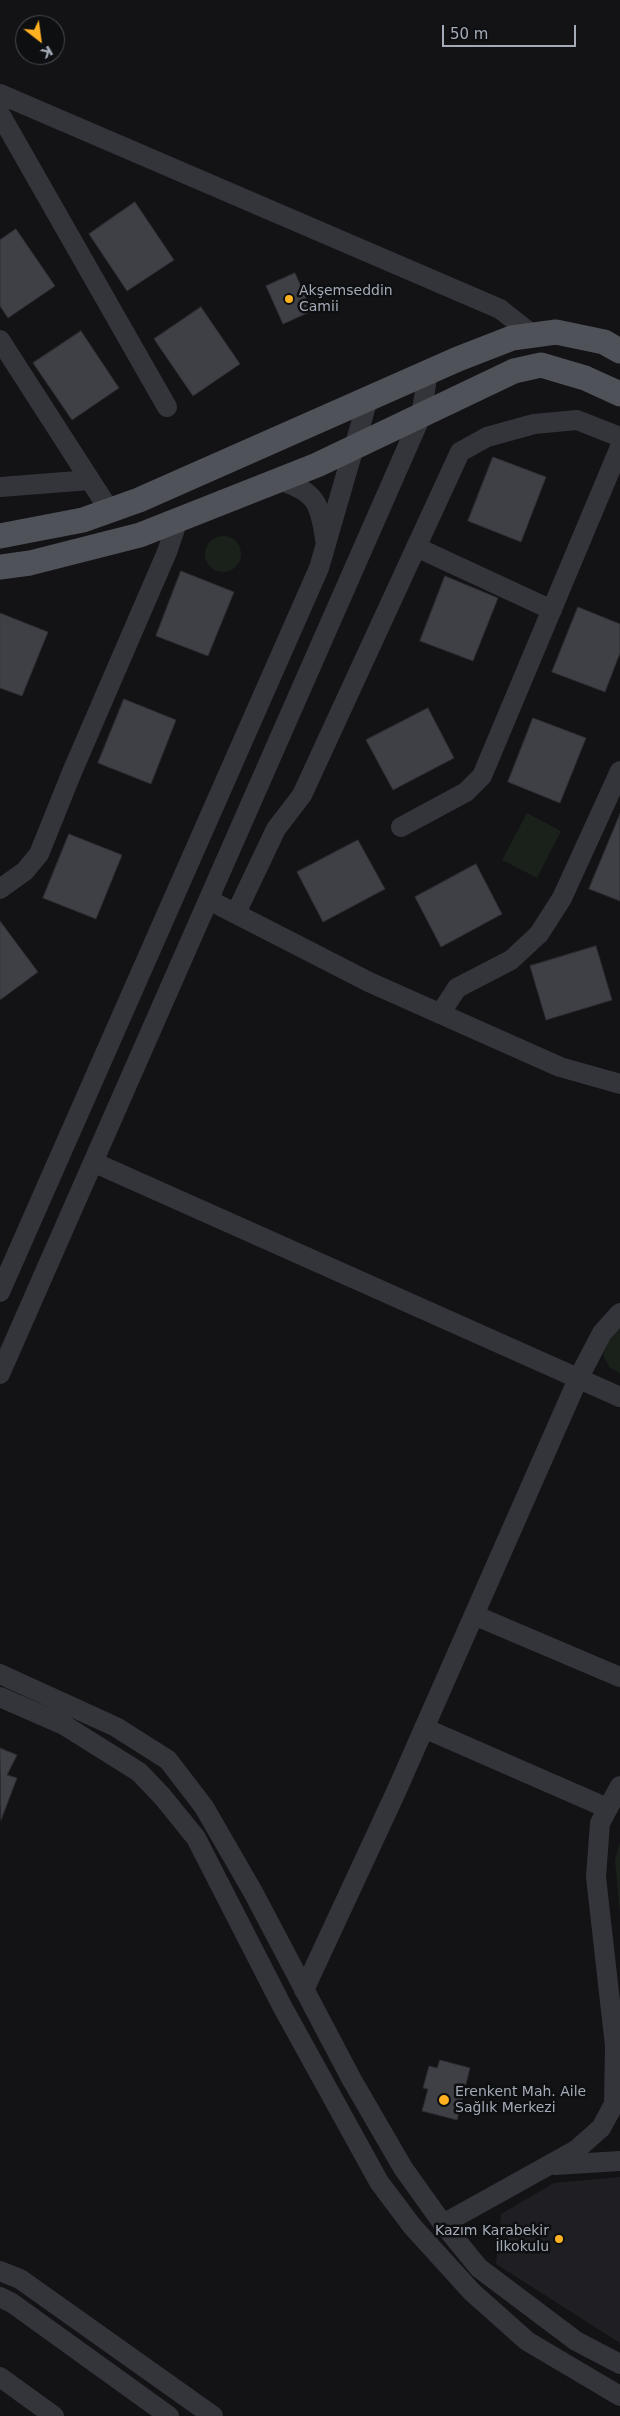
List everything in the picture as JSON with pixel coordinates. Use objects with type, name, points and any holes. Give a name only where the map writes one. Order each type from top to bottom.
[{"type":"main road","points":[[0,536],[83,520],[139,500],[428,372],[512,338],[556,332],[604,342],[620,351]]},
{"type":"main road","points":[[0,567],[30,563],[140,535],[279,480],[356,447],[514,371],[541,365],[585,378],[620,394]]},
{"type":"street","points":[[0,94],[500,309],[533,335]]},
{"type":"street","points":[[0,114],[167,407]]},
{"type":"street","points":[[0,340],[110,510]]},
{"type":"street","points":[[0,1374],[421,416],[428,372]]},
{"type":"street","points":[[0,1292],[320,568],[356,447],[368,399]]},
{"type":"street","points":[[236,914],[276,829],[302,795],[460,452],[487,436],[534,424],[577,420],[615,433],[620,437]]},
{"type":"street","points":[[401,827],[466,792],[482,776],[620,447]]},
{"type":"street","points":[[0,487],[90,480]]},
{"type":"street","points":[[279,480],[297,486],[313,499],[321,511],[326,545]]},
{"type":"street","points":[[0,888],[25,871],[39,854],[72,772],[167,552],[178,520]]},
{"type":"street","points":[[416,547],[552,610]]},
{"type":"street","points":[[440,1014],[457,988],[511,960],[539,934],[562,898],[620,771]]},
{"type":"street","points":[[209,900],[370,982],[440,1014],[560,1067],[620,1084]]},
{"type":"street","points":[[93,1162],[620,1397]]},
{"type":"street","points":[[304,1990],[424,1728],[578,1379],[602,1333],[620,1313]]},
{"type":"street","points":[[474,1614],[620,1677]]},
{"type":"street","points":[[0,1674],[116,1727],[168,1760],[204,1807],[403,2168],[444,2224],[479,2268],[576,2341],[620,2364]]},
{"type":"street","points":[[0,1697],[64,1725],[139,1772],[162,1796],[196,1838],[291,2023],[379,2182],[412,2226],[472,2292],[527,2342],[620,2396]]},
{"type":"street","points":[[424,1728],[607,1808]]},
{"type":"street","points":[[444,2224],[576,2150],[601,2128],[614,2104],[615,1999],[596,1877],[600,1823],[620,1786]]},
{"type":"street","points":[[549,2166],[620,2161]]},
{"type":"street","points":[[0,2271],[20,2279],[213,2416]]},
{"type":"street","points":[[0,2297],[12,2303],[169,2416]]},
{"type":"street","points":[[0,2377],[54,2416]]},
{"type":"shaded area","points":[[223,536],[230,537],[236,541],[240,547],[240,561],[236,567],[230,571],[223,572],[216,571],[210,567],[206,561],[205,554],[206,547],[210,541],[216,537]]},
{"type":"shaded area","points":[[527,813],[561,831],[537,878],[502,860]]},
{"type":"shaded area","points":[[620,1326],[620,1373],[610,1368],[603,1355],[610,1337]]},
{"type":"shaded area","points":[[620,1842],[620,1914],[615,1860]]},
{"type":"shaded area","name":"Kazım Karabekir İlkokulu","points":[[620,2177],[620,2343],[496,2264],[501,2214],[554,2183]]},
{"type":"building","points":[[135,202],[174,260],[127,291],[89,234]]},
{"type":"building","points":[[16,229],[55,286],[8,318],[0,306],[0,240]]},
{"type":"building","name":"Akşemseddin Camii","points":[[295,273],[312,311],[283,324],[266,286]]},
{"type":"building","points":[[201,307],[240,364],[193,396],[154,339]]},
{"type":"building","points":[[81,331],[119,388],[72,420],[33,363]]},
{"type":"building","points":[[493,457],[546,477],[521,542],[468,521]]},
{"type":"building","points":[[181,571],[234,592],[208,656],[156,636]]},
{"type":"building","points":[[445,576],[498,598],[473,661],[420,641]]},
{"type":"building","points":[[578,607],[620,624],[620,653],[605,692],[552,672]]},
{"type":"building","points":[[0,613],[48,632],[22,696],[0,688]]},
{"type":"building","points":[[124,699],[176,720],[151,784],[98,763]]},
{"type":"building","points":[[428,708],[454,758],[393,790],[366,740]]},
{"type":"building","points":[[533,718],[586,738],[560,803],[508,782]]},
{"type":"building","points":[[620,814],[620,901],[589,889]]},
{"type":"building","points":[[69,834],[122,855],[96,919],[43,898]]},
{"type":"building","points":[[358,840],[385,889],[323,922],[297,872]]},
{"type":"building","points":[[476,864],[502,914],[441,947],[415,897]]},
{"type":"building","points":[[0,921],[38,972],[0,1000]]},
{"type":"building","points":[[596,946],[612,1000],[546,1020],[530,966]]},
{"type":"building","points":[[0,1748],[17,1755],[7,1775],[17,1778],[1,1820]]},
{"type":"building","name":"Erenkent Mah. Aile Sağlık Merkezi","points":[[440,2060],[470,2068],[457,2120],[422,2111],[428,2089],[423,2088],[429,2066],[437,2068]]},
{"type":"place","name":"Akşemseddin Camii","points":[[289,299]]},
{"type":"place","name":"Erenkent Mah. Aile Sağlık Merkezi","points":[[444,2100]]},
{"type":"place","name":"Kazım Karabekir İlkokulu","points":[[559,2239]]}]
